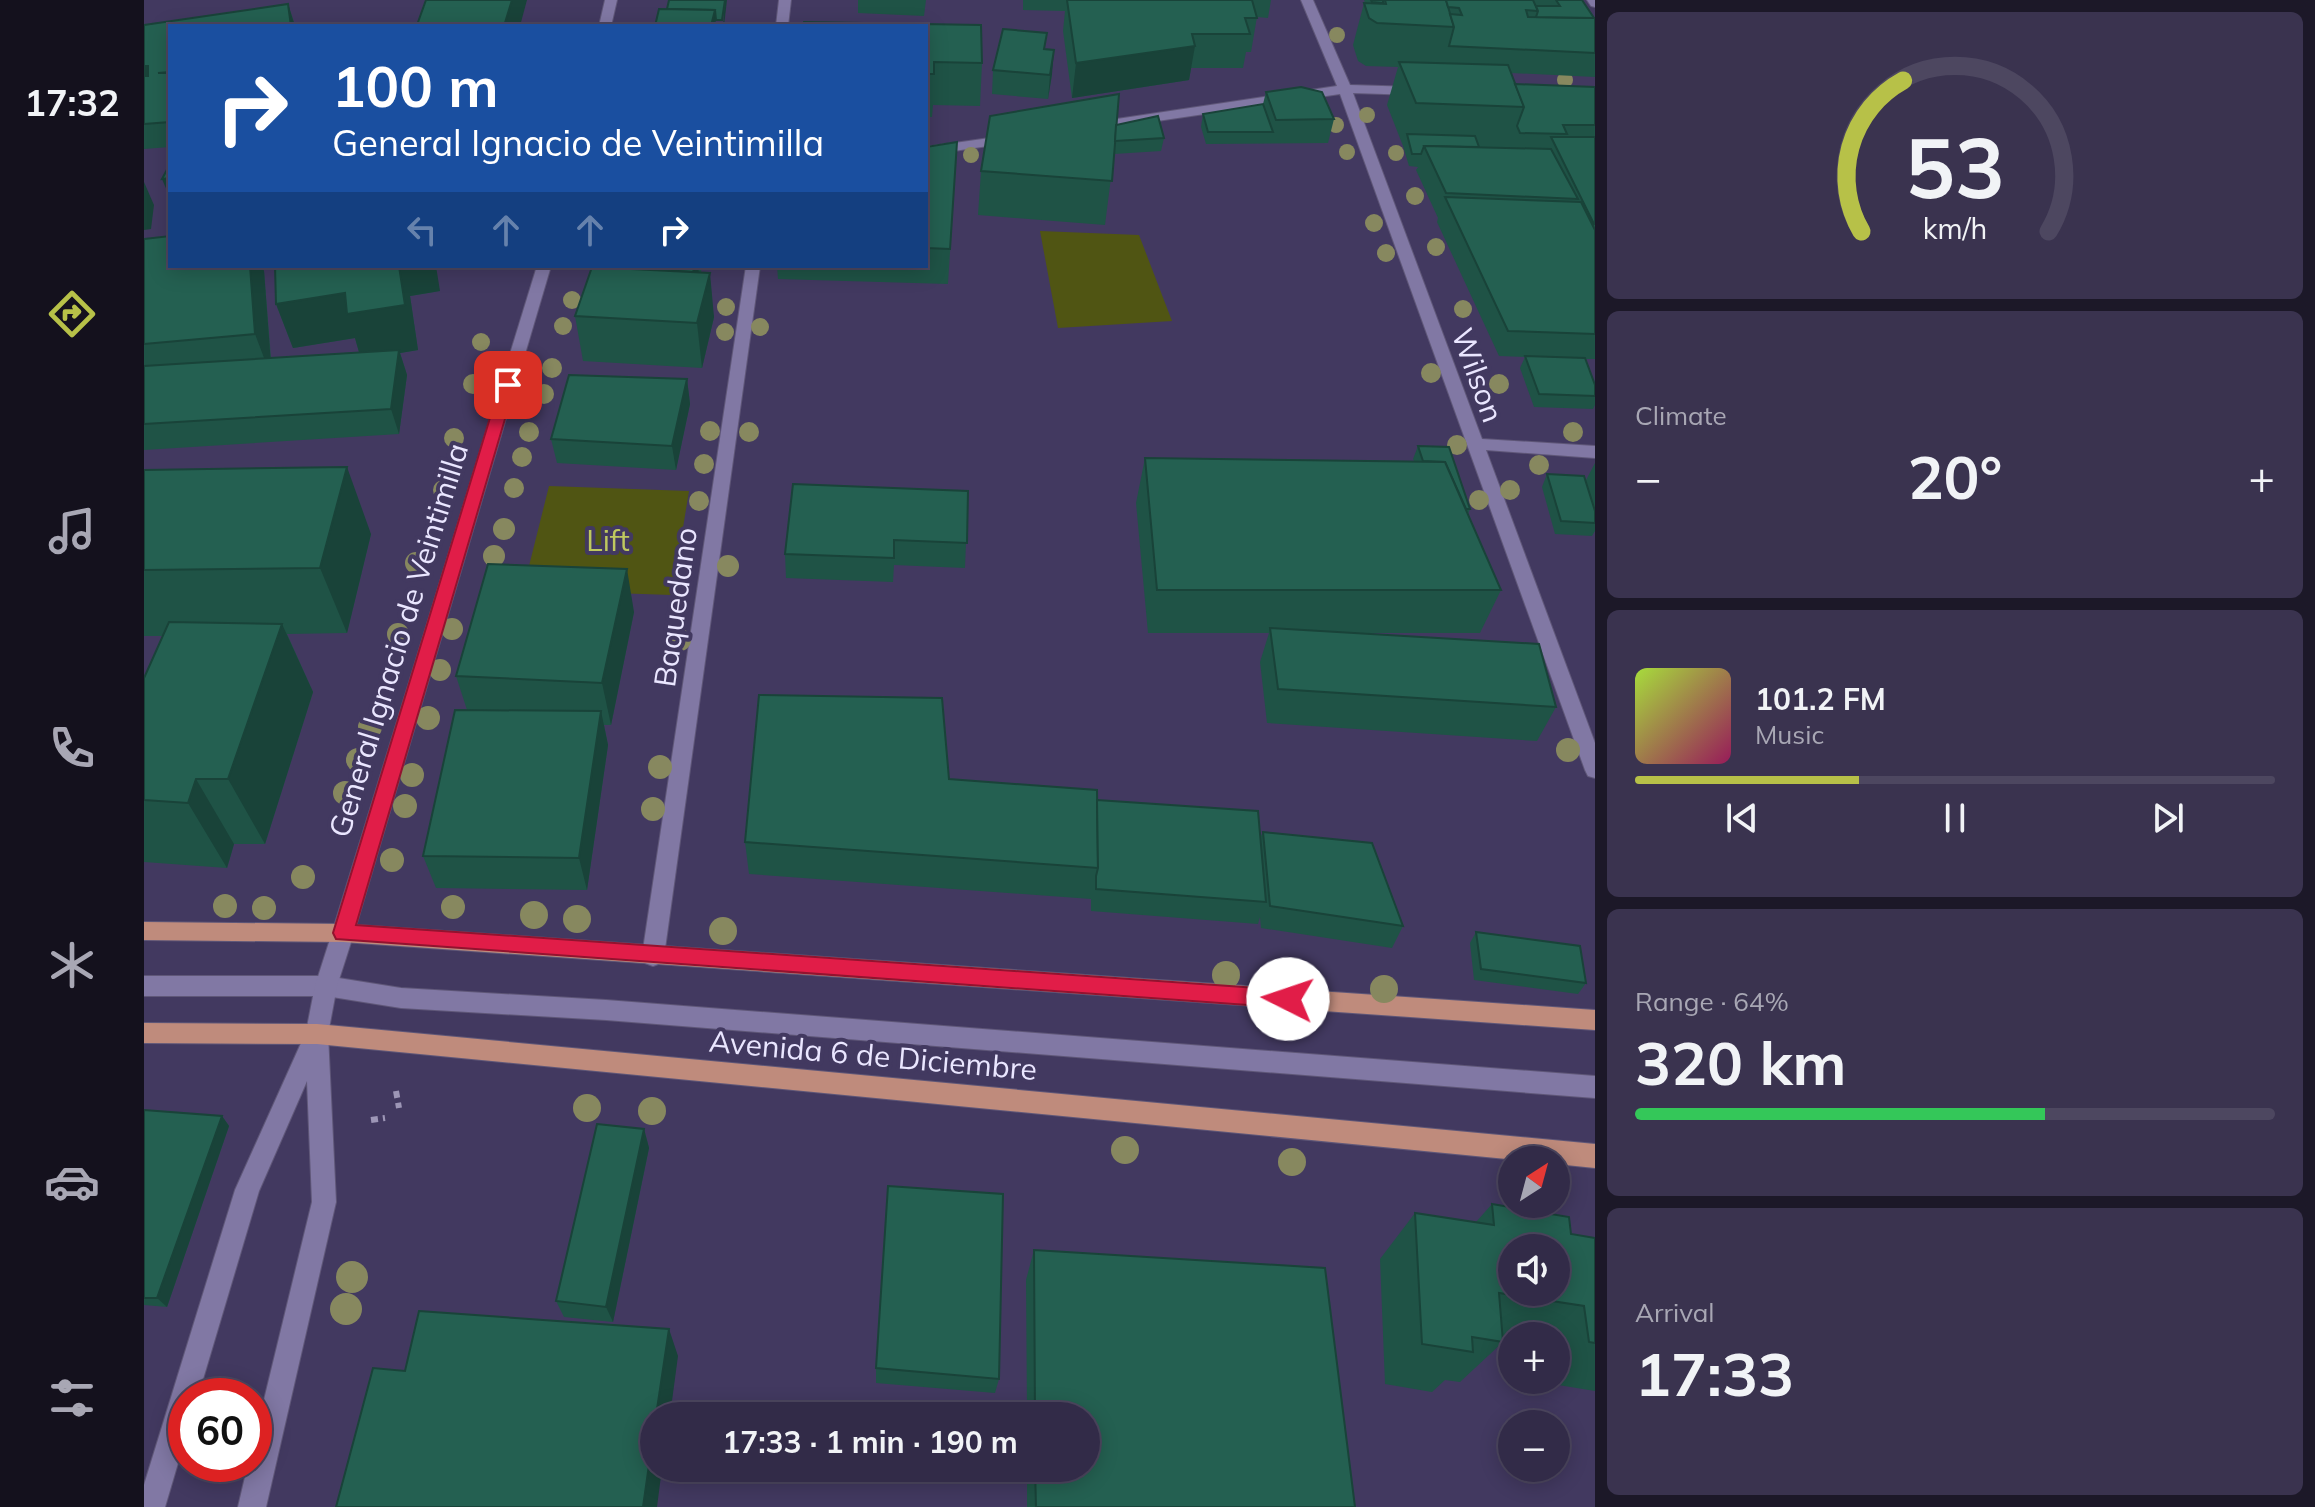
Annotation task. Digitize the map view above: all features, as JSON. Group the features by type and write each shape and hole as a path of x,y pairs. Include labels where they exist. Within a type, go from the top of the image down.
{"main road":[{"path":"144,931 343,933 1595,1020"},
{"name":"Avenida 6 de Diciembre","path":"144,1033 317,1034 1595,1156"}],"street":[{"path":"605,24 611,0"},
{"path":"782,24 785,0"},
{"name":"Wilson","path":"1307,0 1345,89 1595,770"},
{"path":"1079,129 1345,89 1428,91"},
{"path":"928,151 1033,135"},
{"name":"General Ignacio de Veintimilla","path":"252,1507 324,1202 317,1034 326,986 543,268"},
{"name":"Baquedano","path":"653,956 753,268"},
{"path":"1474,444 1595,452"},
{"path":"144,986 326,986 401,998 606,1010 1595,1087"},
{"name":"General Ignacio de Veintimilla","path":"151,1507 247,1190 317,1034"}],"path":[{"path":"396,1091 399,1108"},
{"path":"371,1120 385,1118"}],"green space":[{"path":"1040,231 1139,235 1172,321 1058,328"},
{"name":"Lift","path":"549,486 689,491 672,595 523,590"}],"building":[{"path":"426,0 512,0 505,24 417,24"},
{"path":"669,0 725,0 722,20 716,20 715,10 667,9"},
{"path":"1067,0 1252,0 1257,18 1245,18 1250,34 1192,34 1195,46 1076,63"},
{"path":"1385,0 1446,0 1454,27 1377,23 1369,18 1364,3 1386,4"},
{"path":"1446,0 1533,0 1538,11 1526,10 1528,17 1595,18 1595,53 1449,46 1454,27 1450,14 1462,15 1459,8 1448,7"},
{"path":"1556,0 1582,0 1594,18 1536,17 1536,6 1560,6"},
{"path":"288,4 291,24 168,24 168,72 158,73 168,73 168,122 144,124 144,76 148,76 148,66 144,66 144,25"},
{"path":"659,9 715,10 712,24 655,24"},
{"path":"804,22 922,24 804,24"},
{"path":"928,24 981,25 982,63 934,62 934,74 928,74"},
{"path":"1003,29 1047,33 1044,49 1054,50 1050,75 993,70"},
{"path":"1399,62 1508,65 1524,107 1416,103"},
{"path":"1515,84 1595,87 1595,125 1563,125 1567,134 1520,133 1517,126 1524,107"},
{"path":"1301,87 1322,92 1334,119 1276,120 1266,92"},
{"path":"1119,94 1112,181 981,171 990,116"},
{"path":"1263,104 1273,132 1208,132 1203,114"},
{"path":"1158,116 1164,138 1115,141 1116,125"},
{"path":"1407,134 1475,136 1479,147 1424,146 1421,154 1412,154"},
{"path":"1551,137 1595,137 1595,224 1594,224"},
{"path":"957,142 950,249 928,248 928,147"},
{"path":"1424,146 1551,149 1578,199 1446,193"},
{"path":"1445,197 1581,202 1595,230 1595,334 1508,331"},
{"path":"168,236 168,268 250,268 255,334 144,344 144,239"},
{"path":"275,268 399,268 405,305 347,314 345,293 276,304"},
{"path":"592,268 710,273 697,323 575,316"},
{"path":"630,268 694,268 693,272"},
{"path":"399,350 391,409 144,424 144,366"},
{"path":"1525,356 1585,358 1595,385 1595,396 1539,394"},
{"path":"569,375 687,379 672,446 551,439"},
{"path":"1418,446 1449,447 1470,509 1466,509 1445,462 1423,461"},
{"path":"1145,458 1445,462 1501,590 1157,590"},
{"path":"347,467 320,568 144,570 144,470"},
{"path":"1547,474 1584,476 1595,511 1595,523 1561,521"},
{"path":"793,484 968,491 967,543 894,540 894,558 785,554"},
{"path":"488,564 627,569 602,683 456,676"},
{"path":"169,622 282,624 228,779 196,779 188,803 144,800 144,678"},
{"path":"1270,628 1539,644 1556,707 1278,689"},
{"path":"759,695 942,698 949,779 1097,790 1098,868 745,842"},
{"path":"455,710 601,711 579,858 423,856"},
{"path":"1097,800 1258,811 1266,902 1096,889"},
{"path":"1263,832 1372,843 1403,926 1270,906"},
{"path":"1476,932 1580,946 1586,983 1481,969"},
{"path":"144,1110 222,1116 157,1298 144,1298"},
{"path":"597,1124 644,1129 606,1307 556,1301"},
{"path":"888,1186 1003,1194 999,1379 876,1368"},
{"path":"1492,1204 1498,1205 1498,1218 1569,1218 1571,1234 1595,1238 1595,1343 1589,1342 1584,1306 1570,1304 1570,1234 1498,1234 1498,1306 1501,1322 1498,1322 1498,1341 1472,1337 1473,1352 1422,1344 1415,1213 1494,1225"},
{"path":"1034,1250 1325,1268 1355,1507 1036,1507 1035,1482 1100,1482 1100,1402 1035,1402"},
{"path":"419,1311 669,1329 658,1402 640,1402 640,1482 647,1482 643,1507 336,1507 373,1368 405,1371"}],"route":[{"path":"508,385 343,933 1288,999"}]}
